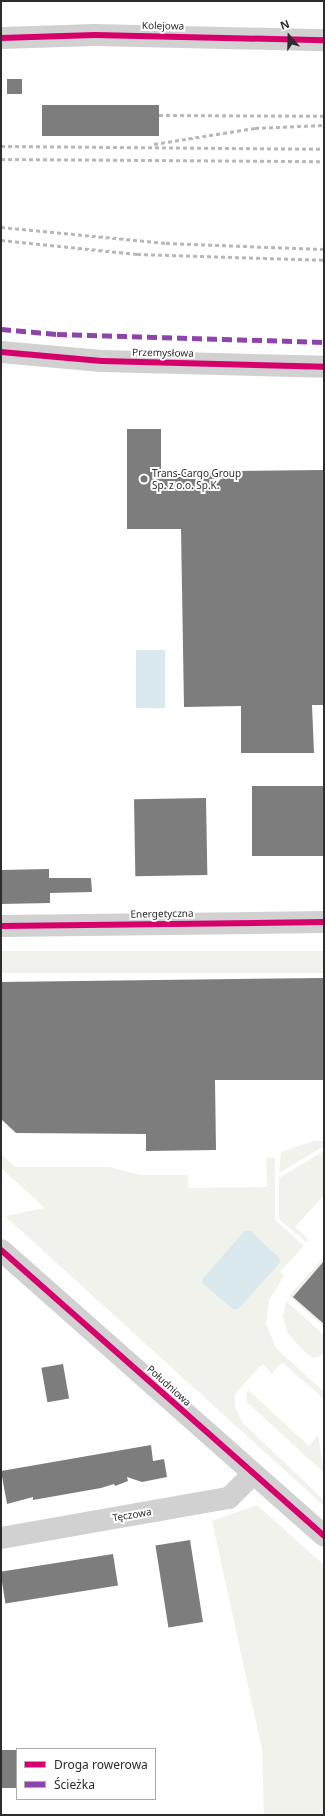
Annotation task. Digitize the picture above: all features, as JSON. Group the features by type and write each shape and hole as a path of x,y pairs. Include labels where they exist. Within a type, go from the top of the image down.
{"street":[{"name":"Kolejowa","path":"1,38 95,36 324,40"},
{"name":"Przemysłowa","path":"1,352 102,361 324,367"},
{"name":"Energetyczna","path":"1,926 324,922"},
{"name":"Południowa","path":"1,1250 324,1536"},
{"name":"Tęczowa","path":"1,1538 229,1498 253,1474"}],"shaded area":[{"path":"136,650 165,650 165,708 136,708"},
{"path":"1,951 324,951 324,973 1,973"},
{"path":"314,1141 324,1141 324,1146 279,1173 281,1152"},
{"path":"324,1151 324,1195 295,1227 308,1239 306,1242 279,1219 279,1178"},
{"path":"1,1154 15,1167 110,1167 140,1175 188,1175 188,1188 267,1187 266,1158 275,1158 275,1220 304,1246 280,1272 284,1276 269,1300 266,1324 276,1348 324,1392 324,1399 282,1362 272,1374 264,1365 260,1366 235,1394 235,1407 243,1423 324,1500 324,1506 5,1216 45,1208 1,1168"},
{"path":"245,1231 251,1231 279,1258 280,1263 238,1309 233,1309 202,1283 203,1278"},
{"path":"324,1257 324,1261 293,1297 324,1324 324,1327 289,1296"},
{"path":"286,1301 324,1335 324,1352 320,1356 314,1358 308,1355 287,1333 283,1316"},
{"path":"248,1390 309,1446 318,1435 324,1473 247,1402 246,1395"},
{"path":"257,1505 324,1565 324,1815 264,1815 262,1749 212,1521"}],"building":[{"path":"7,79 22,79 22,94 7,94"},
{"path":"42,105 159,105 159,136 42,136"},
{"path":"127,429 161,429 161,472 324,470 324,705 312,705 314,753 241,753 241,706 184,707 181,529 127,529"},
{"path":"252,786 324,786 324,856 252,856"},
{"path":"206,798 207,875 135,876 134,799"},
{"path":"49,869 49,878 91,878 92,892 50,893 50,903 1,904 1,870"},
{"path":"324,978 324,1080 215,1080 216,1150 146,1151 146,1134 16,1133 1,1119 1,982"},
{"path":"324,1261 324,1324 293,1297"},
{"path":"63,1364 69,1398 47,1402 41,1368"},
{"path":"151,1445 153,1461 164,1459 167,1477 142,1482 127,1477 128,1481 115,1486 114,1484 101,1488 33,1500 33,1497 7,1504 1,1471"},
{"path":"190,1540 203,1622 168,1627 155,1545"},
{"path":"113,1554 118,1586 5,1603 1,1572"},
{"path":"1,1750 16,1750 16,1788 1,1788"}],"railway":[{"path":"159,115 324,116"},
{"path":"154,144 255,128 324,125"},
{"path":"1,146 324,149"},
{"path":"1,159 324,161"},
{"path":"1,227 166,243 324,249"},
{"path":"1,240 137,254 324,260"}],"marked path":[{"path":"1,329 57,334 324,342"}],"cycle path":[{"path":"1,38 95,35 324,40"},
{"path":"1,352 102,361 324,367"},
{"path":"1,926 324,922"},
{"path":"1,1250 324,1536"}],"place":[{"name":"Trans-Cargo Group Sp. z o.o. Sp.K.","path":"144,479"}]}
